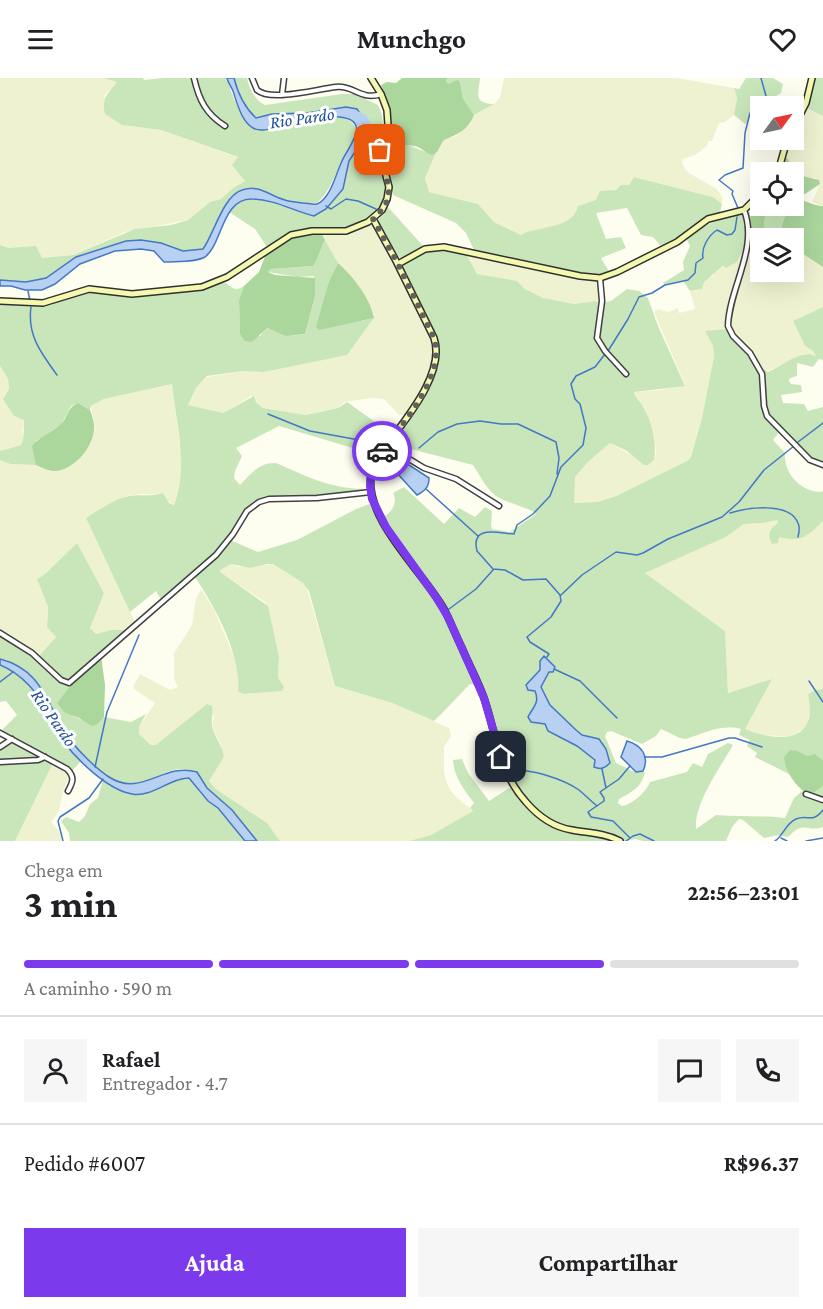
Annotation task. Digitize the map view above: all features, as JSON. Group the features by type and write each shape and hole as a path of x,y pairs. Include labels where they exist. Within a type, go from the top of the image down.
{"main road":[{"path":"0,301 43,303 89,289 132,294 202,287 227,277 294,234 312,231 346,231 373,219 382,210 389,190 381,157 381,146 388,120 387,110 371,78"},
{"path":"804,107 812,78"},
{"path":"398,264 425,249 444,248 580,276 600,278 617,273 677,242 708,219 744,210 750,204"},
{"path":"373,219 434,338 436,349 426,389 381,452 372,469 372,499 386,527 448,617 484,698 505,771 511,783 535,812 556,826 607,835 620,841"}],"street":[{"path":"194,78 204,107 212,117 225,126"},
{"path":"252,78 259,93 266,95 338,87 347,88 368,97 381,94"},
{"path":"282,95 284,78"},
{"path":"744,210 748,224 746,246 729,319 729,328 733,336 750,353 762,374 767,416 810,460 823,465"},
{"path":"600,278 602,301 597,336 607,353 626,374"},
{"path":"386,445 424,468 456,479 499,507"},
{"path":"0,633 32,653 61,680 69,683 216,555 233,534 245,513 254,504 269,499 317,498 371,492"},
{"path":"0,733 65,767 73,781 68,791"},
{"path":"0,747 12,739"},
{"path":"0,762 38,760 45,756"},
{"path":"806,794 823,800"}],"green space":[{"path":"0,78 103,78 117,82 104,96 122,125 161,130 239,158 245,181 221,199 210,202 188,220 125,232 73,255 42,258 18,248 0,245"},
{"path":"103,78 143,78 144,80 227,78 241,114 253,126 265,130 315,118 342,118 352,122 356,130 356,138 329,188 317,203 297,203 254,188 242,189 227,207 203,249 183,251 174,247 126,241 77,257 46,278 26,282 0,280 0,245 9,248 36,246 42,258 73,255 135,229 171,225 188,220 210,202 221,199 245,181 232,165 238,157 161,130 122,125 105,114 105,100 117,82"},
{"path":"234,78 247,78 253,94 265,105 355,94 378,105 382,116 382,126 380,136 374,146 387,184 384,201 373,217 341,230 312,228 297,230 267,247 255,229 229,212 243,201 255,199 317,215 343,189 349,161 359,146 365,124 358,110 335,108 307,113 272,114 256,118 242,100"},
{"path":"402,78 447,78 446,82 449,84 457,80 460,82 463,99 474,115 466,128 444,140 434,154 429,154 414,146 383,146 391,125 381,85 387,82 396,83"},
{"path":"447,78 480,78 478,96 482,102 494,104 474,115 463,100 460,82 449,84 446,82"},
{"path":"504,78 677,78 734,88 737,98 734,115 725,122 719,123 712,141 708,141 707,146 695,155 683,159 682,163 687,172 717,189 722,197 722,204 713,197 635,177 629,185 624,185 593,202 578,206 578,210 570,221 521,235 494,222 478,204 429,192 425,178 441,143 445,139 456,136 470,124 474,115 494,104 500,97"},
{"path":"746,78 773,78 783,84 781,93 776,96 750,96 750,115 745,124 734,115 737,98 734,88 739,89"},
{"path":"816,78 823,78 823,116 807,108"},
{"path":"807,108 823,116 823,206 812,202 820,184 816,178 804,178 804,162 788,162 784,158 787,150 804,150 804,113"},
{"path":"407,145 429,153 436,153 425,178 429,192 478,204 494,222 521,235 562,223 575,214 578,206 596,200 600,191 616,190 621,185 629,185 634,177 713,197 722,204 718,215 668,246 660,245 653,237 641,235 627,208 596,213 606,239 621,237 626,248 601,258 611,275 590,276 474,250 466,233 456,223 393,195 383,160 383,146"},
{"path":"804,176 819,180 820,184 805,194"},
{"path":"804,201 823,206 823,267 804,255 804,228 781,228 785,216 804,216"},
{"path":"388,207 424,247 404,258 399,257 381,229 378,219"},
{"path":"750,212 748,246 743,250 737,262 726,268 723,266 720,268 704,282 702,289 690,291 683,281 665,285 663,283 684,270 683,262 690,246 687,240 716,221"},
{"path":"750,216 766,216 764,228 750,228 749,232"},
{"path":"766,216 785,216 781,228 764,228"},
{"path":"369,224 376,228 436,349 427,386 407,415 399,415 384,399 372,398 344,402 338,408 306,415 263,408 251,396 223,413 188,405 196,388 207,377 242,371 264,372 347,354 373,320 374,315 369,303 345,269 338,263 321,233 341,235"},
{"path":"750,232 750,282 804,282 804,255 823,267 823,307 793,321 805,346 816,356 803,354 766,372 748,348 706,331 713,346 714,356 702,418 691,457 616,496 598,502 573,503 575,477 610,443 635,457 654,460 656,452 654,435 645,409 634,392 685,385 654,312 658,309 668,312 678,308 679,313 695,309 690,291 700,290 704,282 713,276 715,270 737,262"},
{"path":"321,233 325,240 313,266 271,269 268,272 275,275 315,278 315,296 305,334 286,336 267,328 252,342 245,341 240,334 239,300 244,286 259,272 266,254 294,236"},
{"path":"325,240 338,263 329,281 324,300 361,321 374,318 347,355 264,372 242,371 207,376 196,388 188,405 223,413 254,396 256,402 263,408 306,415 338,408 347,402 378,424 388,436 376,455 279,426 236,448 242,456 234,478 240,485 260,467 276,463 331,484 368,490 355,494 289,496 259,501 246,511 230,540 258,552 297,540 356,509 375,502 382,517 391,510 394,504 393,493 404,487 444,524 459,508 475,517 485,507 492,511 492,529 510,532 536,514 492,493 473,465 391,444 427,386 436,350 432,337 419,315 400,263 409,261 422,253 439,250 466,254 477,274 517,281 525,289 543,298 574,304 595,301 601,303 611,301 627,289 639,291 648,298 685,386 634,392 649,420 655,447 654,460 644,465 627,451 610,443 575,477 574,503 598,502 616,496 691,457 702,418 714,356 713,346 705,331 729,329 768,372 798,356 810,354 816,356 805,346 793,321 823,307 823,360 819,359 813,367 797,363 797,376 790,378 789,381 791,384 801,385 802,392 781,395 783,403 804,404 808,411 823,407 823,467 815,464 798,445 780,431 773,440 785,453 787,468 795,480 807,489 823,491 823,521 804,537 787,539 779,537 778,543 772,544 770,532 778,523 777,520 744,524 726,537 645,573 725,631 728,693 772,679 745,729 779,737 796,734 809,720 808,694 823,689 823,760 817,755 808,756 798,751 790,751 784,757 791,775 755,757 757,753 747,746 750,740 739,735 741,729 734,728 713,730 686,739 661,729 656,736 642,744 611,731 605,736 616,763 635,772 645,772 639,785 619,799 618,803 622,806 639,797 650,782 687,772 693,763 702,767 708,754 728,743 733,745 703,797 696,819 696,829 716,815 785,818 794,798 802,791 811,795 823,786 823,827 798,829 788,837 779,835 764,838 739,819 732,827 726,841 643,841 635,839 627,841 409,841 431,835 473,811 470,808 474,803 457,778 453,760 462,759 468,773 489,801 514,785 477,685 470,684 434,721 392,703 335,686 309,591 303,583 273,564 250,568 231,564 219,571 268,606 279,657 278,678 284,687 282,691 244,694 238,692 236,663 231,648 211,603 195,577 164,605 156,591 130,612 86,518 112,502 129,496 163,493 169,503 174,505 181,475 181,460 172,384 104,399 91,406 90,410 78,403 71,406 61,425 36,441 36,465 10,464 0,460 0,451 21,445 24,420 14,416 3,399 9,389 8,379 0,366 0,303 43,307 68,296 94,290 132,296 188,291 224,282 235,289 244,286 239,300 240,334 260,336 266,328 289,335 305,334 315,296 314,276 297,277 268,272 271,269 313,266"},
{"path":"466,254 588,280 598,279 601,303 595,301 561,303 543,298 521,285 504,279 479,275 475,272"},
{"path":"338,263 360,288 369,303 374,318 319,330 316,327 329,281"},
{"path":"0,366 8,379 9,389 4,398 14,416 24,419 22,430 24,439 21,445 0,451"},
{"path":"172,384 182,462 179,489 174,505 158,495 126,496 86,518 136,624 129,630 111,630 96,634 92,631 90,626 104,593 77,543 37,579 48,607 47,623 56,637 39,656 0,634 0,460 10,464 36,465 51,471 95,429 91,406 104,399"},
{"path":"78,403 90,410 94,422 93,436 86,451 75,463 61,470 47,470 36,465 32,446 60,425 71,407"},
{"path":"777,519 778,523 774,526 778,537 806,536 823,521 823,689 808,694 810,712 807,724 791,736 761,735 745,729 756,684 728,693 725,631 644,573 726,537 744,524"},
{"path":"77,543 104,593 90,628 96,634 111,630 129,630 76,680 57,703 76,717 98,724 104,717 131,722 146,714 139,727 139,734 151,745 156,745 207,704 212,706 212,727 224,757 209,781 216,789 267,823 280,841 257,841 231,809 209,790 195,772 182,769 133,784 121,783 109,777 71,741 34,680 14,664 0,659 0,634 39,656 56,637 47,627 48,607 37,579"},
{"path":"231,564 239,567 273,564 306,585 335,686 392,703 449,728 451,736 444,747 444,773 454,795 473,811 431,835 409,841 280,841 267,823 216,789 209,781 224,757 221,744 212,727 214,716 207,704 158,745 151,745 139,734 139,727 155,703 134,689 134,685 140,674 170,690 178,687 174,679 174,653 192,625 196,599 201,589 214,610 237,663 240,678 238,692 244,694 282,691 278,678 279,657 266,603 219,571"},
{"path":"101,656 105,685 104,717 98,724 92,726 64,712 57,703"},
{"path":"0,665 24,678 63,741 82,760 71,772 54,761 15,841 0,841 0,748 10,744 12,740 0,732 17,715 6,701 0,702"},
{"path":"790,750 808,756 815,754 823,760 823,786 811,795 797,785 786,768 784,757"},
{"path":"54,761 71,772 64,788 59,811 51,822 59,831 62,841 15,841"},
{"path":"180,778 192,780 202,795 218,808 245,841 70,841 69,833 61,821 66,817 79,822 85,816 90,804 98,798 103,779 129,794"}],"water":[{"path":"227,78 234,78 242,100 256,118 272,114 307,113 346,107 357,109 365,128 359,146 349,161 343,189 326,209 314,216 268,201 252,199 242,201 228,214 211,251 201,259 164,262 154,251 141,249 115,251 80,264 55,284 42,290 0,286 0,280 26,282 46,278 76,257 126,241 141,240 161,243 183,251 203,249 224,207 235,194 242,190 259,189 294,202 317,204 322,201 356,135 355,123 339,117 325,117 257,130 243,118"},
{"path":"403,461 429,478 426,488 417,495 395,471"},
{"path":"544,656 555,667 553,672 549,672 541,687 550,705 582,735 599,739 606,749 610,763 605,767 594,767 595,760 577,746 548,731 545,724 531,722 528,717 537,699 535,691 528,690 526,685 540,670 540,661"},
{"path":"0,659 24,670 33,678 68,737 103,773 121,782 132,784 174,772 185,770 197,772 207,788 232,810 257,841 245,841 189,778 139,794 123,791 103,780 69,749 38,695 25,681 0,665"},
{"path":"627,741 636,745 643,752 645,766 643,771 636,772 621,757"}],"waterway":[{"path":"761,78 766,96"},
{"path":"738,208 732,194 733,191 719,180 743,168 745,133 750,113"},
{"name":"Rio Pardo","path":"355,114 364,118 367,124 358,135"},
{"path":"326,206 331,209 346,199 358,201 376,209"},
{"path":"608,351 639,297 652,293 665,285 688,280 695,273 696,263 703,258 704,246 708,239 717,230 727,235 732,234 737,217"},
{"path":"28,291 30,301"},
{"path":"31,307 31,326 36,343 57,375"},
{"path":"547,657 549,654 530,642 527,637 551,617 561,601 560,595 546,579 523,580 505,570 493,569 477,551 476,542 482,533 514,534 517,525 533,514 550,496 561,467 583,445 586,428 580,404 575,399 571,384 576,376 595,367 605,354"},
{"path":"268,414 310,431 370,442 379,450"},
{"path":"419,448 438,432 457,424 480,421 518,424 556,442 559,458 557,474"},
{"path":"798,442 823,423"},
{"path":"561,595 582,575 616,552 637,555 668,539 722,517 739,502 764,470 794,446"},
{"path":"385,457 399,467"},
{"path":"426,489 478,536"},
{"path":"730,513 756,508 786,511 798,523 798,537"},
{"path":"449,609 476,589 493,570"},
{"path":"95,767 107,712 139,635"},
{"path":"554,669 580,681 617,718"},
{"path":"0,682 13,672"},
{"path":"809,681 823,702"},
{"path":"645,757 662,757 729,738 762,747"},
{"path":"630,766 619,779 600,792 604,801 588,812 591,817 613,821 630,838"},
{"path":"602,769 606,788"},
{"path":"511,772 535,772 555,778 573,786 597,806"},
{"path":"63,841 58,821 60,817 89,798 103,779"},
{"path":"775,841 793,821 816,817 823,810"},
{"path":"626,841 640,834 654,841"},
{"path":"781,838 787,841"},
{"path":"806,841 823,838"}],"way so far":[{"path":"380,150 389,190 382,210 373,219 399,265 434,338 436,349 426,389 382,451"}],"route":[{"path":"382,451 372,469 370,486 372,499 386,527 448,617 484,698 501,757"}]}
